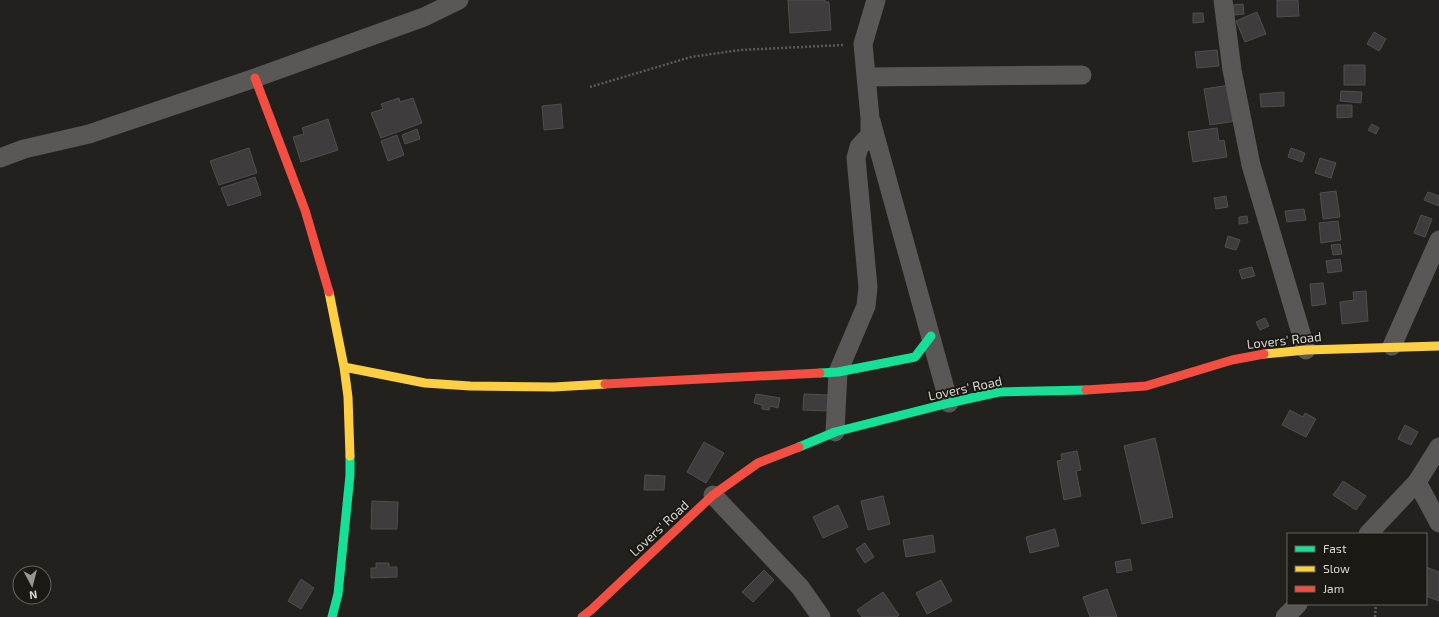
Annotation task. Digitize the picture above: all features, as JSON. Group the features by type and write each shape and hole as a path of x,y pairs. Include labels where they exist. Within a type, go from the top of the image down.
{"street":[{"path":"0,158 24,149 89,134 256,78 424,17 459,0"},
{"path":"835,432 838,372 866,306 868,287 856,158 859,147 869,136 871,126 863,44 876,0"},
{"path":"1223,0 1232,70 1251,165 1306,350"},
{"path":"866,77 1082,75"},
{"path":"256,78 305,210 331,300 344,367 348,397 350,475 338,594 332,617"},
{"path":"870,118 949,403"},
{"path":"1392,346 1439,240"},
{"path":"344,367 425,383 470,386 554,387 838,372 915,357 931,336"},
{"name":"Lovers' Road","path":"582,617 713,495 758,463 835,432 999,392 1101,390 1146,386 1232,360 1269,353 1392,346 1439,346"},
{"path":"1369,533 1417,482 1439,447"},
{"path":"1417,482 1439,524"},
{"path":"713,495 800,587 821,617"},
{"path":"1285,617 1297,605"}],"path":[{"path":"590,87 698,56 740,50 863,44"},
{"path":"1375,617 1376,605"}],"building":[{"path":"788,0 825,0 825,2 829,2 831,30 790,33"},
{"path":"1277,0 1298,0 1299,16 1277,17"},
{"path":"1243,4 1244,14 1234,15 1233,5"},
{"path":"1257,12 1266,34 1245,42 1236,21"},
{"path":"1193,13 1203,13 1204,22 1193,23"},
{"path":"1374,32 1386,39 1379,51 1367,44"},
{"path":"1217,50 1219,66 1197,68 1195,52"},
{"path":"1344,65 1365,65 1365,85 1344,85"},
{"path":"1230,85 1236,121 1210,125 1204,89"},
{"path":"1341,91 1362,92 1361,103 1340,101"},
{"path":"1284,92 1284,106 1261,107 1260,94"},
{"path":"399,98 400,102 413,98 422,123 381,138 371,113 383,109 381,104"},
{"path":"561,104 563,128 544,130 542,106"},
{"path":"1337,105 1352,105 1352,117 1337,118"},
{"path":"328,119 338,150 301,162 293,137 304,134 302,128"},
{"path":"1372,124 1379,128 1376,134 1368,130"},
{"path":"1217,128 1219,141 1224,140 1227,157 1193,162 1188,132"},
{"path":"417,129 420,139 405,144 402,135"},
{"path":"397,135 404,155 388,161 381,141"},
{"path":"249,148 257,173 219,185 210,161"},
{"path":"1291,148 1305,153 1302,162 1288,157"},
{"path":"1320,158 1336,163 1331,178 1315,173"},
{"path":"255,177 261,195 228,206 221,188"},
{"path":"1336,191 1340,217 1323,219 1320,193"},
{"path":"1428,192 1439,196 1439,206 1424,200"},
{"path":"1226,196 1228,207 1216,209 1214,198"},
{"path":"1304,209 1306,220 1287,222 1285,211"},
{"path":"1421,215 1432,219 1425,237 1414,233"},
{"path":"1247,216 1248,223 1239,224 1239,217"},
{"path":"1338,221 1341,240 1321,243 1319,223"},
{"path":"1228,236 1240,240 1236,250 1225,247"},
{"path":"1340,244 1342,254 1333,255 1331,245"},
{"path":"1340,259 1342,271 1328,273 1326,261"},
{"path":"1252,267 1255,276 1242,279 1239,270"},
{"path":"1323,283 1326,304 1312,306 1310,284"},
{"path":"1366,291 1368,321 1342,324 1340,302 1354,300 1353,292"},
{"path":"1265,318 1269,326 1260,330 1256,322"},
{"path":"756,394 780,398 778,408 770,406 769,410 762,409 762,405 754,403"},
{"path":"804,394 830,395 829,411 803,410"},
{"path":"1290,410 1303,417 1305,413 1316,419 1306,437 1282,425"},
{"path":"1405,425 1418,432 1411,445 1398,439"},
{"path":"1155,438 1173,517 1142,524 1124,446"},
{"path":"704,442 724,453 706,483 687,472"},
{"path":"1077,451 1081,470 1076,471 1081,496 1064,500 1057,461 1062,460 1061,454"},
{"path":"645,475 665,476 664,490 644,490"},
{"path":"1343,481 1366,496 1356,510 1333,495"},
{"path":"883,496 890,524 868,530 861,501"},
{"path":"372,501 398,502 397,529 371,529"},
{"path":"838,505 848,527 823,538 813,517"},
{"path":"1055,529 1059,546 1030,553 1026,537"},
{"path":"933,535 935,552 906,557 903,540"},
{"path":"865,543 874,557 865,563 856,549"},
{"path":"1130,559 1132,570 1117,573 1115,562"},
{"path":"376,563 389,563 389,567 397,567 397,577 371,578 371,568 376,568"},
{"path":"1427,567 1439,572 1439,601 1427,596"},
{"path":"764,570 774,580 753,602 742,592"},
{"path":"301,579 314,588 301,609 288,601"},
{"path":"941,580 952,601 927,614 916,593"},
{"path":"1107,589 1117,617 1090,617 1083,597"},
{"path":"883,592 899,615 897,617 862,617 857,610"}],"traffic: fast":[{"path":"820,373 838,372 915,357 931,336"},
{"path":"799,447 835,432 999,392 1086,390"},
{"path":"332,617 338,594 350,475 350,456"}],"traffic: slow":[{"path":"329,292 344,367 348,397 350,456"},
{"path":"1264,354 1306,350 1439,346"},
{"path":"344,367 425,383 470,386 554,387 605,384"}],"traffic: jam":[{"path":"255,78 305,210 329,292"},
{"path":"1086,390 1146,386 1232,360 1264,354"},
{"path":"605,384 820,373"},
{"path":"582,617 713,495 758,463 799,447"}]}
